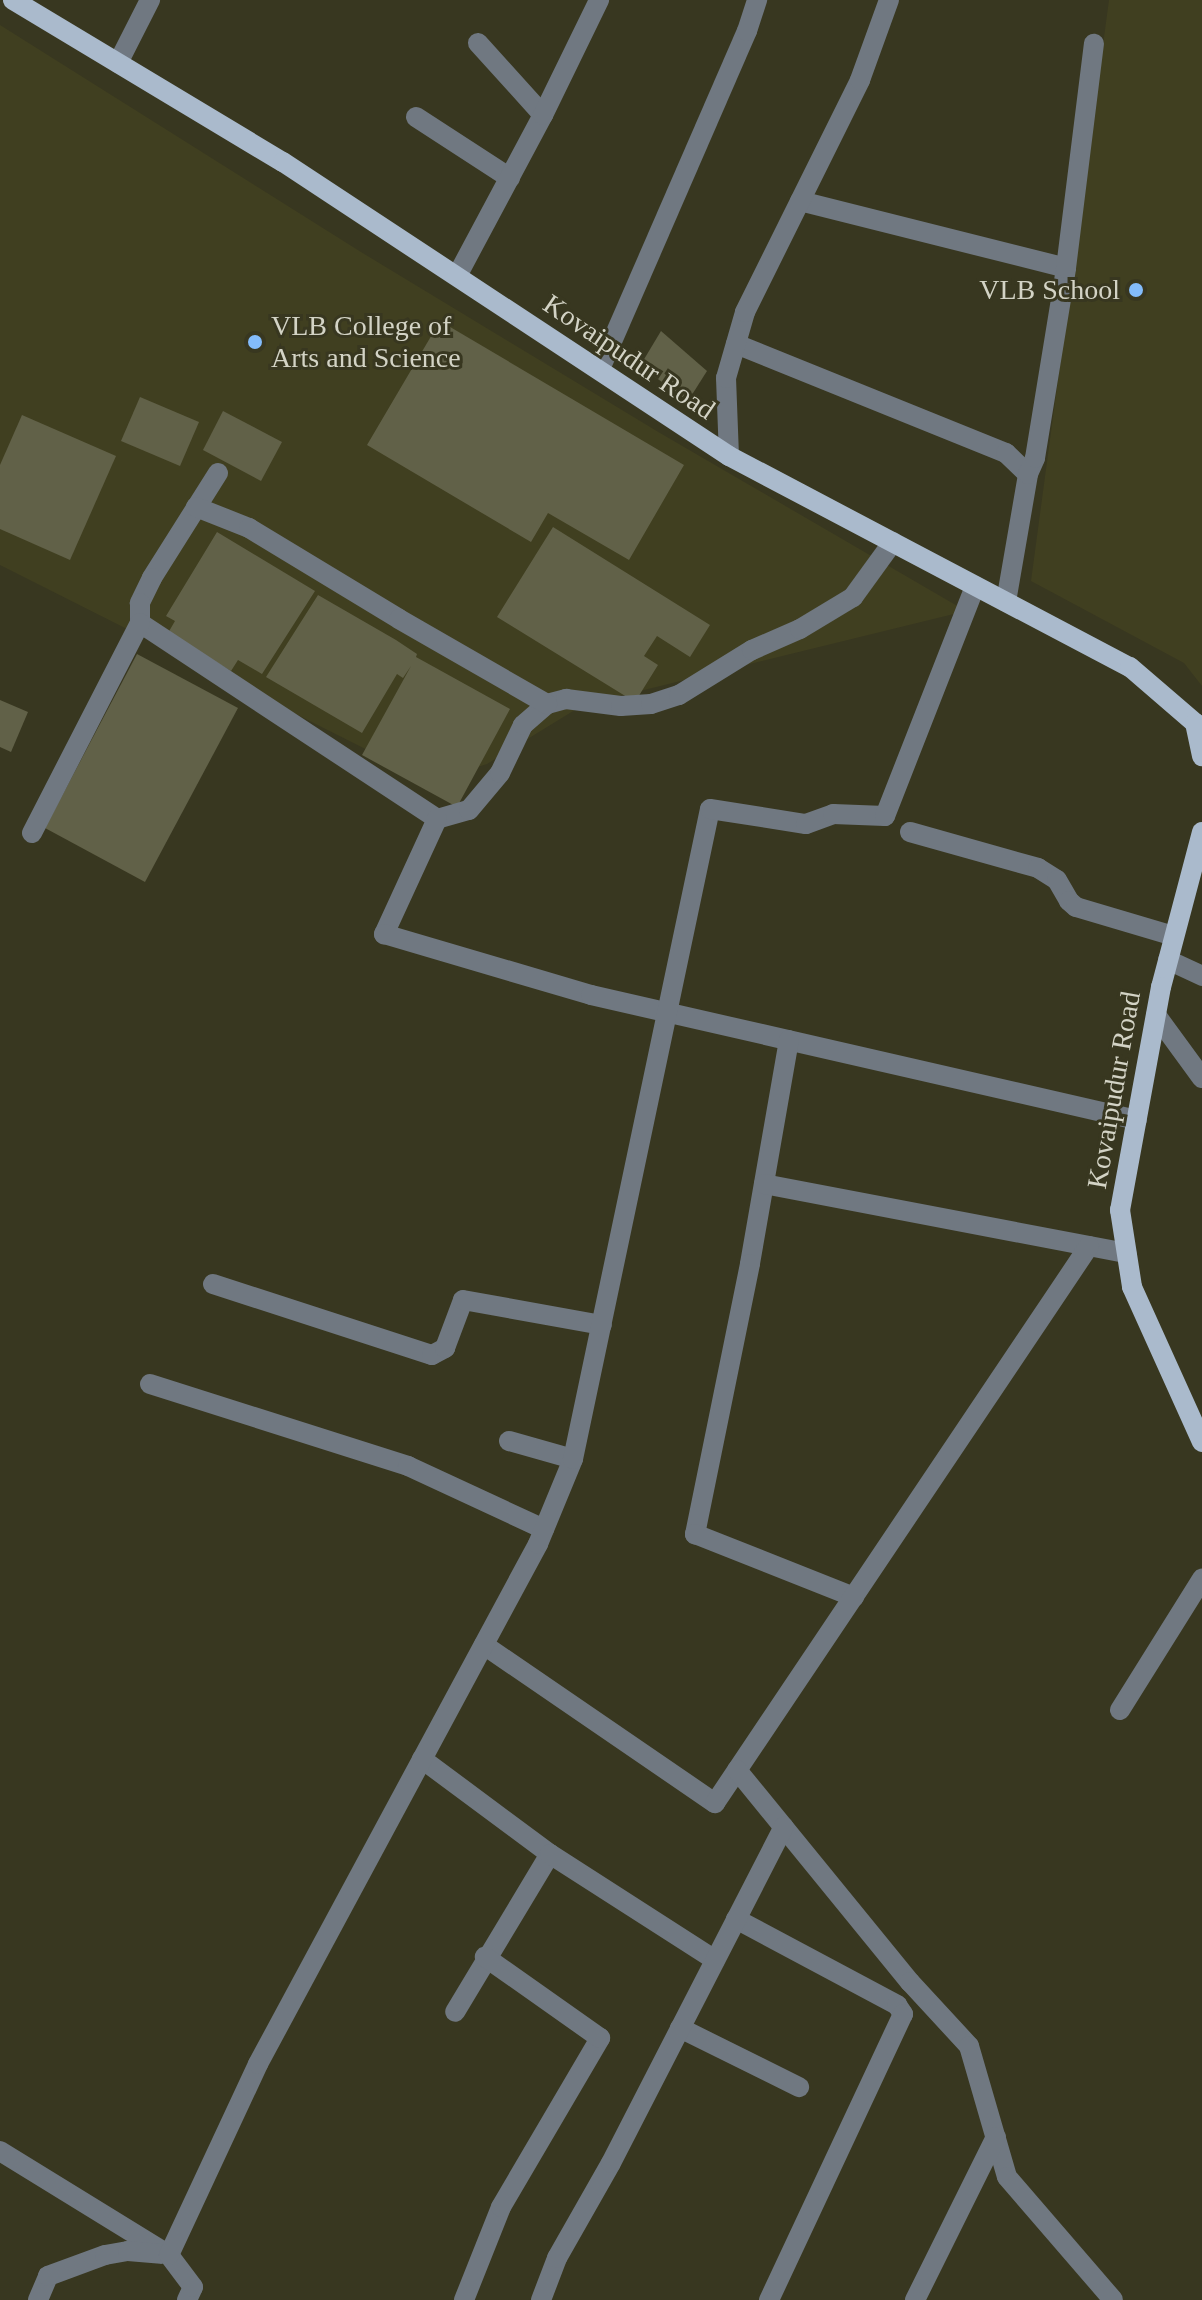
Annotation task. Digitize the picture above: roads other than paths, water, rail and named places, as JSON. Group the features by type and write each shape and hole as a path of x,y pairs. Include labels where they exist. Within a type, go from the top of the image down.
{"main road":[{"name":"Kovaipudur Road","path":"13,0 283,162 600,369 675,424 729,456 1130,667 1195,723 1202,756"},
{"name":"Kovaipudur Road","path":"1202,836 1168,960 1120,1210 1132,1287 1202,1442"}],"street":[{"path":"118,63 150,0"},
{"path":"457,276 543,115 599,0"},
{"path":"600,369 747,31 757,0"},
{"path":"729,456 726,378 745,312 860,80 889,0"},
{"path":"478,43 543,115"},
{"path":"1006,602 1028,474 1035,458 1066,268 1094,44"},
{"path":"416,117 510,178"},
{"path":"800,201 1066,268"},
{"path":"736,344 1006,453 1028,474"},
{"path":"32,833 140,623 140,603 152,578 218,473"},
{"path":"196,507 249,528 547,704"},
{"path":"140,623 437,819 469,810 500,773 523,725 547,704 566,699 636,705 679,695 752,650 800,629 853,597 893,542"},
{"path":"169,2255 258,2064 484,1645 544,1529 573,1459 710,809 806,824 833,814 885,816 975,586"},
{"path":"437,819 384,934 591,995 1137,1120"},
{"path":"910,832 1038,868 1057,880 1076,907 1174,936"},
{"path":"1168,960 1202,976"},
{"path":"1156,1015 1202,1078"},
{"path":"789,1040 695,1534 854,1597"},
{"path":"764,1184 1127,1253"},
{"path":"484,1645 715,1803 1089,1246"},
{"path":"213,1284 432,1355 440,1354 445,1348 463,1300 602,1325"},
{"path":"150,1384 408,1466 544,1529"},
{"path":"509,1441 573,1459"},
{"path":"1120,1710 1202,1579"},
{"path":"422,1759 550,1854 715,1960"},
{"path":"737,1770 910,1982 969,2046 1007,2177 1113,2300"},
{"path":"541,2300 557,2258 611,2163 784,1827"},
{"path":"455,2012 485,1957 550,1854"},
{"path":"736,1919 897,2005 903,2014 769,2300"},
{"path":"464,2300 501,2207 600,2038 485,1957"},
{"path":"680,2028 799,2087"},
{"path":"915,2300 996,2137"},
{"path":"0,2151 169,2255 196,2296"},
{"path":"38,2300 48,2276 105,2255 128,2251 169,2255"}],"place":[{"name":"VLB School","path":"1136,290"},
{"name":"VLB College of Arts and Science","path":"255,342"}]}
